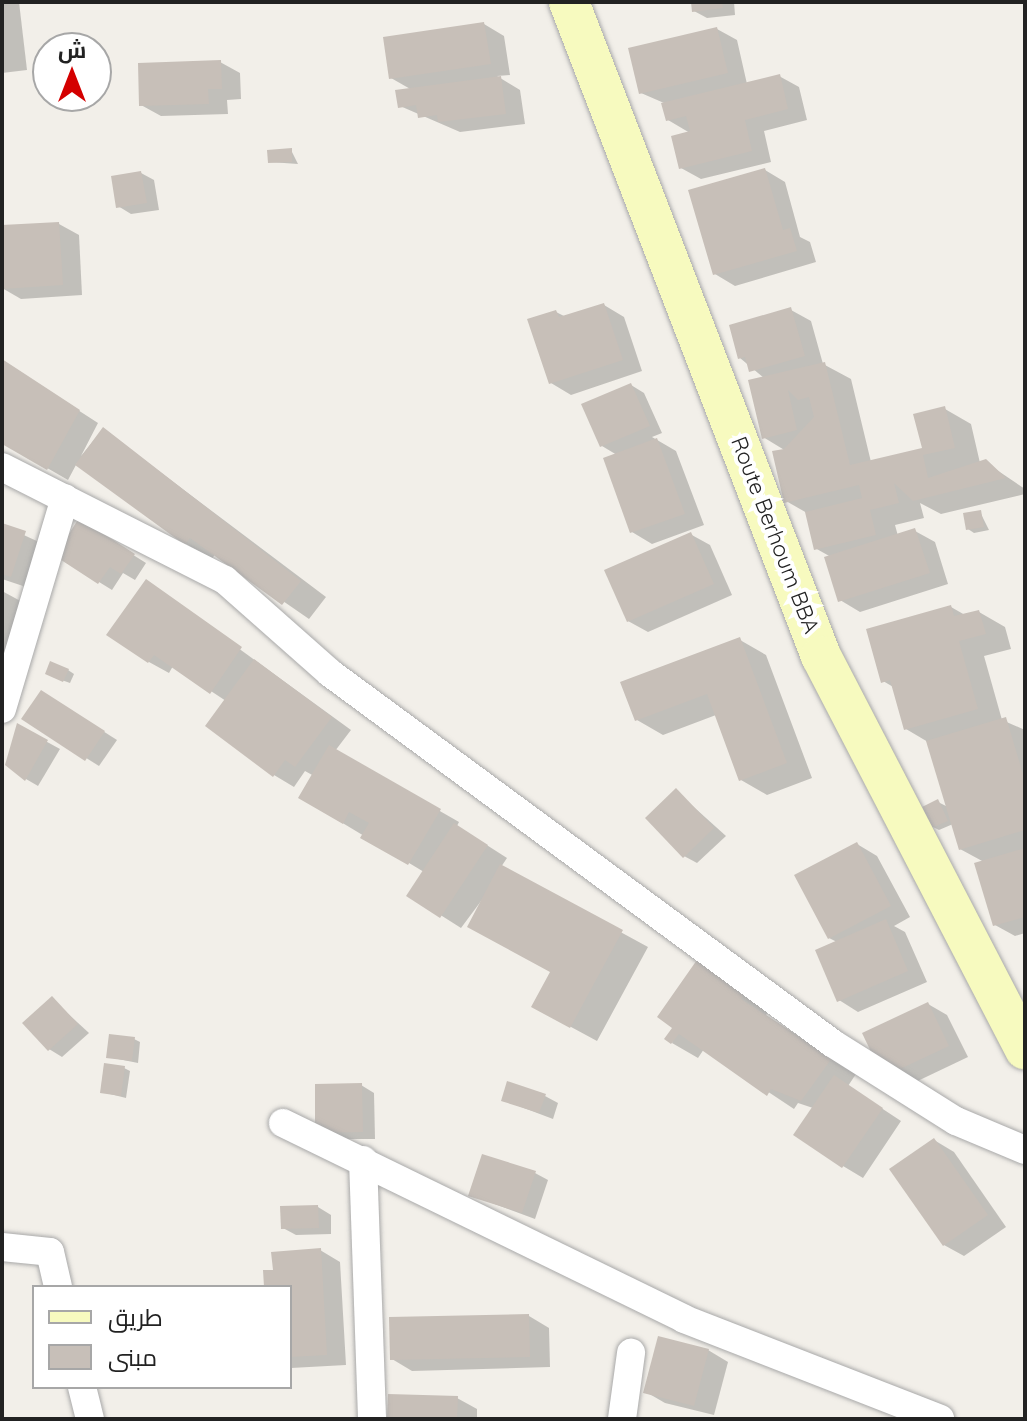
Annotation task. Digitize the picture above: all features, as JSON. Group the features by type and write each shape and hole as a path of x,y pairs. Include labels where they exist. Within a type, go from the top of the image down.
{"main road":[{"name":"Route Berhoum BBA","path":"569,2 821,656 1025,1049"}],"street":[{"path":"2,467 225,580 330,673 832,1043 956,1121 1025,1150"},
{"path":"2,709 65,498"},
{"path":"283,1123 684,1319 940,1419"},
{"path":"363,1160 372,1419"},
{"path":"2,1247 50,1252 58,1285"},
{"path":"622,1419 631,1353"},
{"path":"82,1389 90,1419"}],"building":[{"path":"691,2 722,2 723,8 692,12"},
{"path":"484,22 491,64 389,79 383,37"},
{"path":"717,27 728,73 639,94 628,48"},
{"path":"221,60 222,89 208,89 209,104 139,106 138,63"},
{"path":"780,74 788,109 745,120 752,151 679,169 671,136 690,131 686,116 666,121 661,103"},
{"path":"501,76 506,114 438,122 437,115 418,118 416,105 398,108 395,90"},
{"path":"292,148 292,162 268,163 267,150"},
{"path":"765,168 783,230 790,228 797,251 713,275 688,190"},
{"path":"141,171 147,203 116,208 111,176"},
{"path":"59,222 63,285 2,289 2,225"},
{"path":"604,303 623,360 549,384 527,319 556,310 559,317"},
{"path":"791,307 805,356 749,372 745,357 738,359 729,325"},
{"path":"2,359 80,410 47,470 2,444"},
{"path":"825,362 850,465 922,448 913,414 945,406 955,448 923,455 928,478 986,459 1006,478 913,501 894,483 899,503 870,510 876,535 814,550 805,512 862,498 859,485 784,503 772,451 784,449 814,417 809,397 798,400 788,390 797,430 762,439 748,380"},
{"path":"631,383 650,426 600,447 581,404"},
{"path":"103,427 301,581 282,605 190,538 185,545 75,465"},
{"path":"657,438 685,514 630,533 603,458"},
{"path":"981,510 984,527 966,530 963,513"},
{"path":"79,518 135,554 121,574 110,567 98,584 55,556"},
{"path":"2,523 26,531 11,577 2,574"},
{"path":"915,528 930,573 838,602 824,557"},
{"path":"691,532 714,584 627,622 604,570"},
{"path":"146,579 242,647 210,694 154,655 148,663 106,635"},
{"path":"951,605 954,616 979,610 986,634 959,641 978,709 904,730 890,680 881,683 866,629"},
{"path":"740,637 787,763 739,781 707,694 635,721 620,682"},
{"path":"254,659 332,717 295,767 285,760 273,777 205,726"},
{"path":"50,661 69,669 63,682 45,674"},
{"path":"41,690 105,731 85,761 21,719"},
{"path":"1006,717 1025,781 1025,830 959,850 926,741"},
{"path":"17,723 48,740 25,781 5,765"},
{"path":"329,745 441,809 408,865 360,838 369,823 349,812 343,824 298,798"},
{"path":"676,788 714,828 683,858 645,818"},
{"path":"938,799 948,821 931,828 922,807"},
{"path":"454,823 488,845 440,918 406,896"},
{"path":"857,842 891,906 828,939 794,875"},
{"path":"1025,848 1025,917 993,926 974,863"},
{"path":"500,864 623,930 570,1028 531,1007 550,972 467,927"},
{"path":"886,919 908,971 837,1002 815,950"},
{"path":"699,957 747,991 741,999 832,1058 801,1101 771,1089 767,1096 679,1034 671,1044 664,1039 672,1028 657,1017"},
{"path":"52,996 78,1024 48,1051 22,1023"},
{"path":"928,1002 949,1046 883,1077 862,1033"},
{"path":"109,1034 135,1037 132,1061 106,1058"},
{"path":"104,1063 125,1066 121,1096 100,1093"},
{"path":"834,1075 883,1108 842,1168 793,1135"},
{"path":"507,1081 546,1094 539,1113 501,1101"},
{"path":"362,1083 363,1132 315,1133 315,1084"},
{"path":"934,1138 988,1215 943,1246 889,1169"},
{"path":"482,1154 536,1171 522,1213 468,1196"},
{"path":"318,1205 319,1228 281,1229 280,1206"},
{"path":"321,1248 327,1355 292,1357 292,1285 264,1285 263,1270 273,1270 271,1252"},
{"path":"529,1314 530,1357 390,1360 389,1317"},
{"path":"658,1336 709,1349 694,1406 643,1393"},
{"path":"388,1394 458,1396 457,1419 387,1419"}]}
